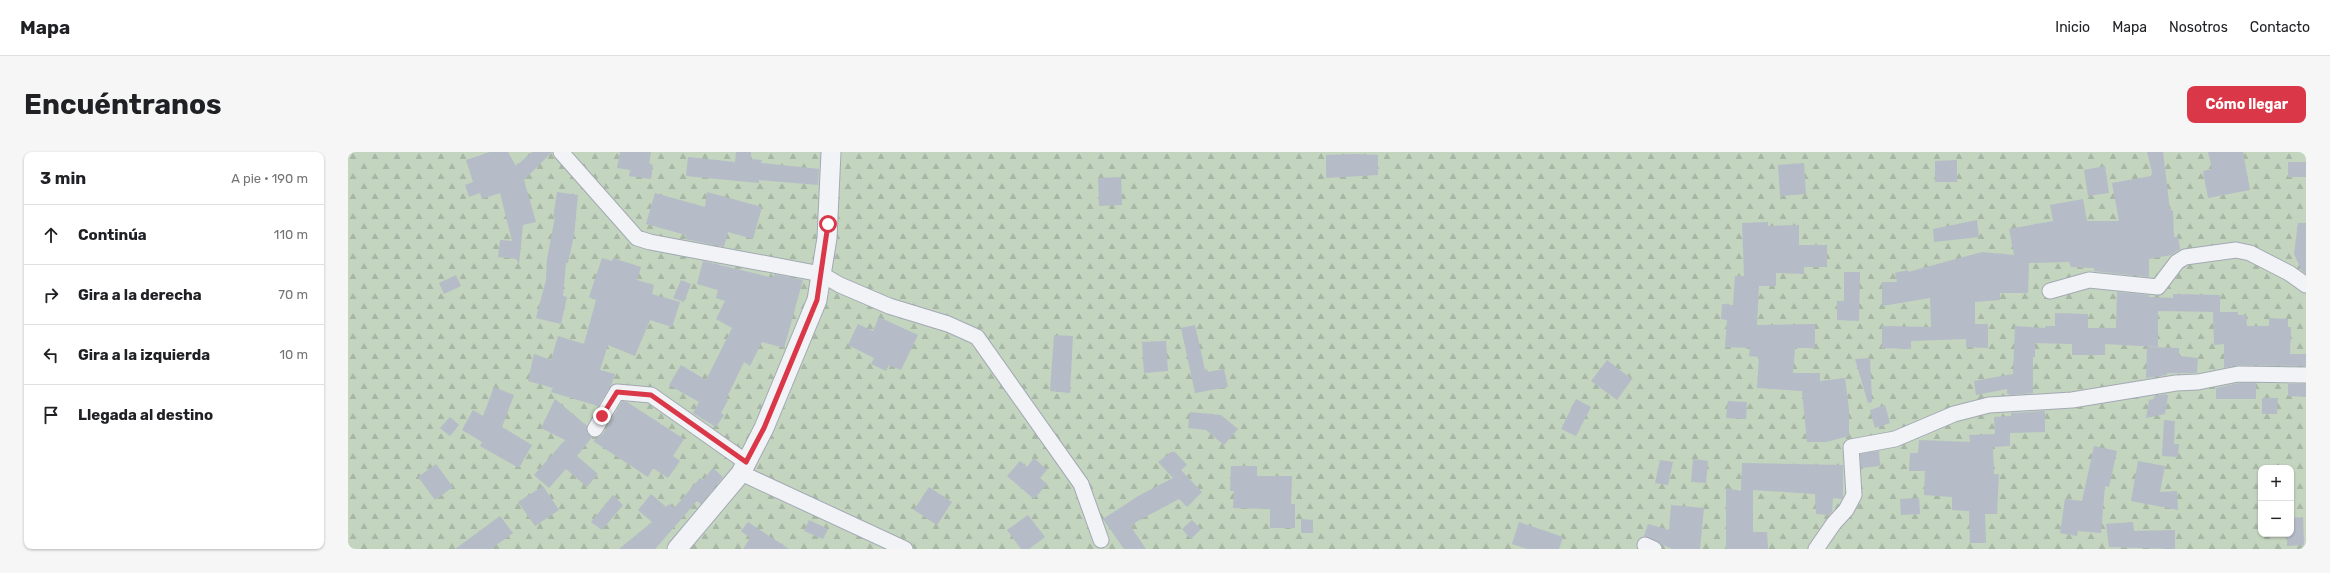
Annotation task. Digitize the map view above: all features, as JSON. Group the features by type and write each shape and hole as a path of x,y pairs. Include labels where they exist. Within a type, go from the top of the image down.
{"street":[{"path":"561,152 638,238 650,242 821,274 840,285 889,306 948,324 977,337 1081,484 1101,540"},
{"path":"677,549 744,468 764,428 817,300 827,238 831,152"},
{"path":"2050,291 2089,280 2158,287 2177,262 2185,257 2236,250 2250,254 2289,273 2306,284"},
{"path":"1816,549 1834,523 1846,510 1854,495 1851,447 1895,439 1954,414 1989,405 2072,400 2176,383 2198,382 2238,374 2306,374"},
{"path":"595,429 617,392 651,395 744,468 905,549"}],"green space":[{"path":"348,152 2306,152 2306,549 348,549"}],"building":[{"path":"490,152 508,152 516,166 532,152 552,152 524,180 536,222 523,225 519,264 516,259 498,257 500,240 512,241 500,193 482,199 480,193 469,197 465,185 473,182 466,160"},
{"path":"620,152 651,152 649,164 653,165 651,179 629,176 630,170 617,168"},
{"path":"736,152 751,152 751,159 762,160 761,163 819,169 818,185 759,180 759,183 686,176 688,157 735,162"},
{"path":"2147,152 2163,152 2170,210 2173,210 2174,237 2178,237 2180,249 2171,255 2149,259 2149,277 2094,271 2094,268 2071,267 2069,262 2029,263 2028,293 2000,293 2000,300 1975,302 1975,324 1988,324 1988,348 1966,347 1966,339 1911,341 1911,349 1882,348 1882,326 1931,327 1930,298 1882,306 1882,282 1897,282 1895,273 1908,270 1908,272 1982,252 2014,255 2009,229 2053,221 2050,205 2083,199 2087,221 2119,221 2112,183 2151,176 2152,172"},
{"path":"2208,152 2243,152 2250,190 2208,198 2203,171 2212,169"},
{"path":"1326,155 1378,155 1378,175 1326,178"},
{"path":"1957,160 1957,182 1935,182 1935,161"},
{"path":"2288,162 2306,162 2306,177 2288,177"},
{"path":"1804,163 1806,194 1780,196 1778,165"},
{"path":"2105,166 2109,193 2088,196 2084,170"},
{"path":"1121,177 1122,205 1099,206 1098,178"},
{"path":"557,192 578,195 574,236 568,263 566,263 563,296 567,297 561,324 536,318 546,280 547,259 555,217 553,218"},
{"path":"707,192 762,207 753,239 728,232 724,247 685,239 686,235 646,224 655,193 705,207"},
{"path":"1977,220 1979,237 1934,242 1933,229"},
{"path":"1768,222 1768,226 1799,225 1799,245 1827,245 1827,267 1804,267 1804,274 1776,273 1776,286 1759,286 1757,325 1815,324 1815,348 1795,348 1793,373 1820,373 1820,381 1845,378 1849,409 1849,436 1826,442 1807,442 1802,391 1757,388 1759,357 1749,356 1750,348 1725,347 1727,320 1721,319 1722,304 1733,305 1735,276 1744,276 1742,223"},
{"path":"2298,223 2306,223 2306,274 2302,271 2294,254"},
{"path":"602,258 612,261 613,258 641,267 637,280 654,285 652,294 680,302 672,327 650,320 635,356 608,345 600,370 615,374 611,386 598,406 551,392 553,388 528,381 534,354 551,360 558,336 584,344 596,300 589,297"},
{"path":"703,261 774,278 774,274 803,280 784,348 762,342 750,366 744,362 726,399 728,400 721,413 724,415 716,427 693,413 699,402 669,385 681,365 706,380 732,328 716,319 725,301 716,298 718,290 697,284"},
{"path":"1844,272 1860,272 1859,321 1837,320 1837,301 1844,301"},
{"path":"456,275 461,286 444,294 439,283"},
{"path":"681,280 691,284 684,302 673,298"},
{"path":"2117,292 2149,295 2149,297 2173,298 2173,294 2220,295 2220,312 2238,312 2238,315 2246,315 2247,326 2269,326 2269,318 2288,319 2288,327 2291,327 2290,354 2306,354 2306,366 2238,365 2224,368 2224,344 2214,345 2213,312 2219,312 2158,311 2158,347 2105,344 2105,355 2072,355 2072,344 2035,343 2035,357 2033,357 2033,393 2010,395 2007,393 2007,389 1976,395 1974,381 2013,374 2015,326 2045,328 2045,326 2055,326 2055,313 2088,314 2088,328 2116,328"},
{"path":"879,317 918,335 901,370 889,365 886,371 871,364 874,358 848,345 858,324 873,331"},
{"path":"1195,325 1205,370 1207,369 1208,372 1224,369 1228,387 1195,393 1181,328"},
{"path":"1054,335 1073,336 1070,393 1050,391"},
{"path":"1166,341 1168,371 1144,373 1142,342"},
{"path":"2147,347 2179,348 2179,356 2198,358 2197,373 2167,373 2167,375 2146,378"},
{"path":"1870,358 1872,402 1868,403 1855,359"},
{"path":"1607,360 1632,379 1617,400 1591,381"},
{"path":"2239,383 2256,383 2256,399 2216,399 2216,388"},
{"path":"2288,384 2306,384 2306,397 2288,396"},
{"path":"494,387 514,395 502,427 532,445 519,468 480,446 482,442 462,430 473,410 483,416"},
{"path":"2166,394 2168,396 2165,414 2146,418 2149,400 2154,399 2155,396"},
{"path":"2262,398 2278,398 2277,414 2262,414"},
{"path":"555,399 587,426 587,433 592,437 577,456 598,474 587,487 566,469 549,488 534,475 565,440 541,428"},
{"path":"1576,399 1591,407 1576,436 1561,429"},
{"path":"622,401 627,402 684,439 673,456 680,461 668,478 653,468 648,477 593,441 603,434"},
{"path":"1728,401 1747,402 1746,419 1726,418"},
{"path":"1885,405 1890,423 1875,428 1870,410"},
{"path":"2045,411 2045,432 2010,433 2010,446 1993,447 1994,474 1999,474 1997,514 1985,514 1986,543 1970,543 1969,511 1952,510 1952,497 1924,495 1925,471 1909,471 1910,453 1918,453 1919,440 1970,442 1969,435 1995,434 1994,417 2011,416 2011,413"},
{"path":"1190,412 1221,415 1238,429 1224,445 1206,430 1188,428"},
{"path":"450,417 459,425 450,436 440,428"},
{"path":"2164,420 2175,421 2174,444 2179,444 2178,457 2162,456"},
{"path":"2094,446 2117,451 2109,487 2105,486 2101,533 2078,531 2077,536 2060,533 2065,499 2082,501"},
{"path":"1879,451 1880,466 1861,468 1860,454"},
{"path":"1171,452 1175,452 1187,465 1181,470 1202,492 1187,507 1179,499 1136,522 1131,527 1146,549 1124,549 1103,519 1140,495 1173,478 1158,462"},
{"path":"1034,458 1047,470 1040,478 1047,484 1034,499 1007,476 1020,461 1027,467"},
{"path":"1693,459 1708,461 1706,483 1691,482"},
{"path":"1660,460 1673,462 1668,485 1655,483"},
{"path":"2138,461 2165,466 2160,492 2177,491 2178,510 2131,501"},
{"path":"1742,463 1843,465 1843,497 1842,499 1833,498 1832,512 1829,515 1816,514 1815,494 1753,490 1753,532 1767,532 1768,549 1726,549 1726,488 1741,491"},
{"path":"436,464 453,487 435,500 418,477"},
{"path":"1231,466 1257,466 1257,476 1292,476 1291,504 1295,504 1295,528 1270,528 1270,509 1233,508 1234,491 1230,491"},
{"path":"713,468 723,477 701,504 697,501 655,549 619,549 652,522 638,510 651,494 666,507 669,504 674,508 700,478 703,480"},
{"path":"543,486 559,510 535,526 518,502"},
{"path":"929,487 952,502 937,525 914,510"},
{"path":"613,495 623,505 602,530 591,522"},
{"path":"1919,498 1920,514 1901,515 1900,499"},
{"path":"1671,505 1704,508 1700,549 1672,549 1644,536 1648,524 1669,530"},
{"path":"1028,515 1045,537 1029,549 1021,549 1007,530"},
{"path":"500,516 513,533 491,549 455,549"},
{"path":"2303,517 2304,545 2287,546 2287,537 2294,537 2294,518"},
{"path":"1301,519 1313,520 1313,533 1301,533"},
{"path":"809,520 828,529 823,539 804,531"},
{"path":"1192,520 1201,529 1191,539 1182,529"},
{"path":"748,522 789,549 743,549 750,538 741,531"},
{"path":"1519,522 1563,537 1559,549 1528,549 1512,544"},
{"path":"2133,522 2134,531 2175,530 2175,549 2109,547 2106,524"}],"route":[{"path":"602,416 617,392 631,392 651,395 746,462 764,428 817,300 828,224"}]}
